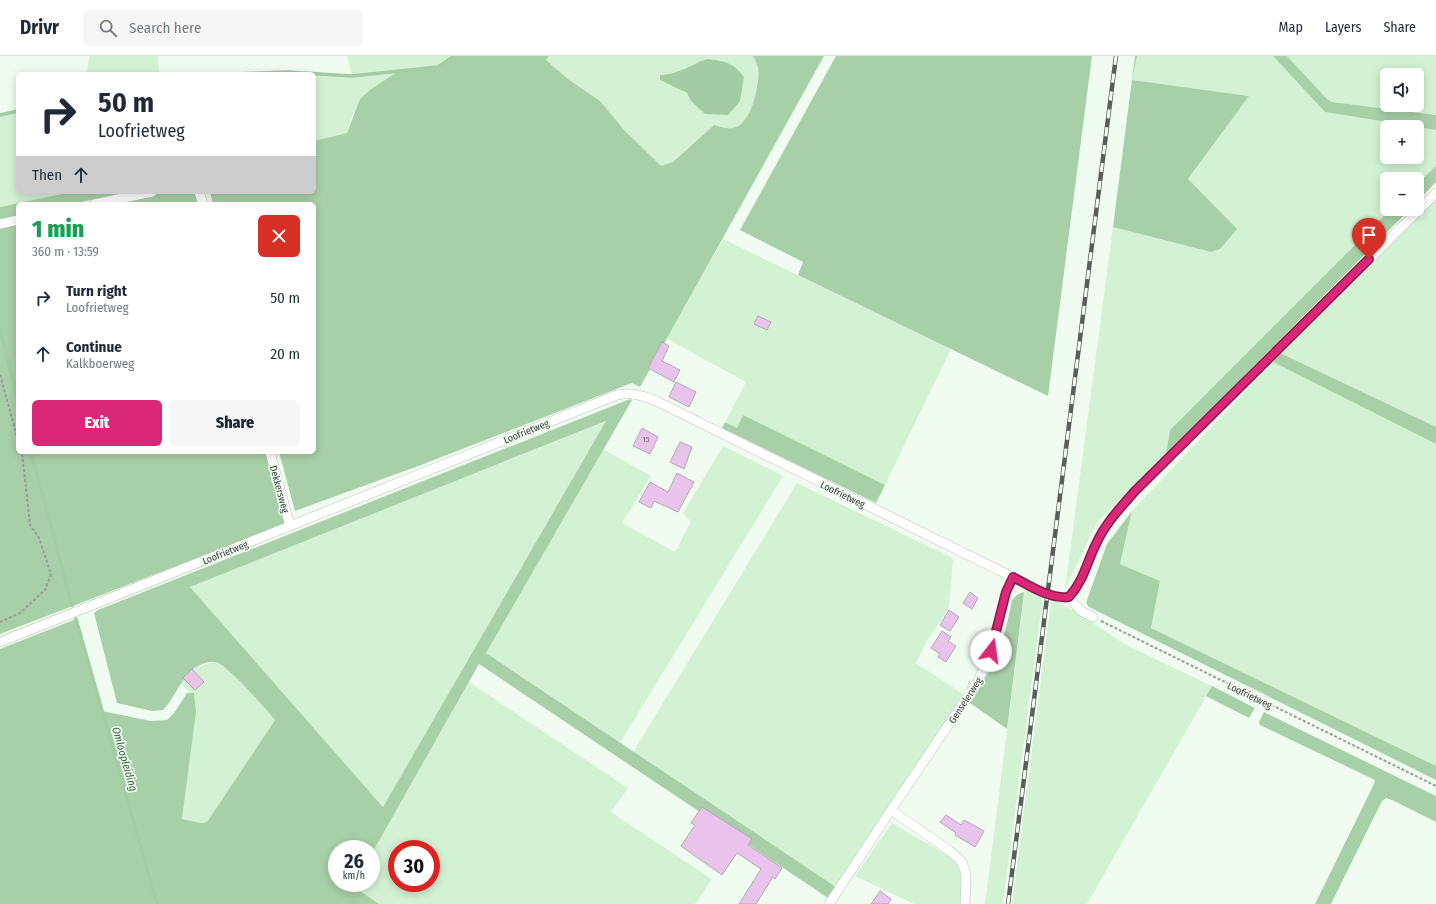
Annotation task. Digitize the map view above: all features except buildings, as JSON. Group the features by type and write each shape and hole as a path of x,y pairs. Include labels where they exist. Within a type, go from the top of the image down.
{"street":[{"path":"1093,617 1081,611 1069,597 1084,578 1096,545 1104,529 1135,491 1436,193"},
{"path":"104,202 142,194"},
{"path":"0,224 16,220"},
{"name":"Loofrietweg","path":"0,642 616,395 632,393 654,400 1039,590 1059,598 1069,597"},
{"name":"Dekkersweg","path":"271,454 290,526"},
{"name":"Genselerweg","path":"829,904 978,681 991,651 1006,592 1013,577"},
{"path":"891,810 950,851 962,862 966,874 965,904"}],"path":[{"path":"0,375 16,433"},
{"path":"0,622 20,614 45,590 51,574 39,538 30,525 22,454"},
{"name":"Loofrietweg","path":"1093,617 1436,786"}],"shaded area":[{"path":"89,56 158,56 159,72 87,72"},
{"path":"347,56 454,56 438,67 397,72 353,114 347,133 316,141 316,74 352,76"},
{"path":"454,56 549,56 546,60 568,79 600,101 624,130 661,166 673,162 714,125 731,128 742,123 751,110 758,83 758,68 753,56 824,56 640,387 632,383 421,465 295,511 280,454 316,454 316,202 212,202 210,194 316,194 316,141 347,133 360,99 370,90 397,72 438,67"},
{"path":"549,56 753,56 758,68 758,83 751,110 742,123 731,128 714,125 673,162 660,167 624,130 600,101 568,79 546,60","holes":["707,59 722,60 728,115 705,114 691,101 688,93 660,80 660,75 679,71"]},
{"path":"836,56 1092,56 1048,396 798,275 803,262 740,230"},
{"path":"1135,56 1137,56 1132,80 1249,96 1188,179 1237,229 1220,249 1211,252 1113,227"},
{"path":"1137,56 1273,56 1325,112 1380,121 1380,164 1424,164 1424,128 1436,130 1436,166 1424,177 1424,172 1380,172 1380,216 1385,216 1170,430 1166,454 1097,522 1065,589 1113,227 1211,252 1188,180 1249,96 1132,80"},
{"path":"1273,56 1287,56 1327,99 1332,102 1380,108 1380,112 1412,112 1436,115 1436,130 1424,128 1424,120 1380,121 1325,112"},
{"path":"1287,56 1436,56 1436,115 1412,112 1424,112 1424,68 1380,68 1380,108 1332,102 1327,99"},
{"path":"707,59 728,63 736,68 744,77 740,101 728,115 705,114 691,101 687,93 660,80 660,75 679,71"},
{"path":"16,111 16,194 62,194 24,202 16,202 16,204 0,207 0,115"},
{"path":"1436,166 1436,182 1424,195 1424,177"},
{"path":"62,194 119,194 81,202 24,202"},
{"path":"153,194 197,194 199,202 116,202"},
{"path":"1436,197 1436,428 1280,353 1417,216 1424,216 1424,209"},
{"path":"16,204 16,216 0,220 0,207"},
{"path":"1384,216 1403,216 1166,454 1170,430"},
{"path":"16,223 16,454 267,454 285,524 0,634 0,227"},
{"path":"723,239 951,349 885,485 743,415 737,428 725,422 746,382 667,339"},
{"path":"1280,353 1436,427 1436,444 1273,362"},
{"path":"1273,362 1436,444 1436,766 1151,628 1160,581 1120,564 1132,511"},
{"path":"630,399 632,400 486,653 836,887 828,898 479,664 379,840 328,840 328,892 361,892 379,904 0,904 0,649 76,619 102,711 151,721 167,720 174,713 187,693 194,693 196,712 182,819 201,823 207,822 275,720 228,670 215,662 202,664 190,672 163,710 152,711 117,703 94,613 98,610","holes":["606,421 383,807 190,587"]},
{"path":"743,415 885,485 876,503 722,428 725,422 737,428"},
{"path":"607,421 383,807 190,587"},
{"path":"723,446 783,476 620,743 486,653 603,449 651,476 622,523 675,552 691,522 683,513"},
{"path":"797,483 953,558 949,608 928,639 916,663 963,694 836,887 633,752"},
{"path":"1132,511 1120,564 1160,581 1151,628 1436,766 1436,780 1089,607 1086,603 1107,544"},
{"path":"1025,589 1043,596 1003,904 985,904"},
{"path":"1023,592 1007,729 970,703 986,678 1002,642 1012,600"},
{"path":"1051,601 1072,609 1126,645 1212,686 1087,904 1012,904"},
{"path":"214,662 221,665 238,678 275,720 207,822 201,823 182,819 196,712 194,694 190,693 181,684 195,669"},
{"path":"469,682 628,788 611,812 712,879 695,904 379,904 361,892 380,892 379,840"},
{"path":"1212,686 1255,708 1249,718 1206,696"},
{"path":"1264,712 1436,796 1436,822 1386,798 1382,801 1331,904 1315,904 1375,780 1260,725 1259,722"},
{"path":"892,823 955,860 961,876 962,887 960,904 914,904 855,876"}],"waterway":[{"path":"316,74 352,76 438,67 454,56"},
{"name":"Omloopleiding","path":"0,115 16,111"},
{"name":"Omloopleiding","path":"0,329 16,392"},
{"name":"Omloopleiding","path":"32,454 72,605"},
{"name":"Omloopleiding","path":"76,619 157,904"}],"railway":[{"path":"1008,904 1116,56"}],"route":[{"path":"991,651 1006,592 1013,577 1047,594 1059,598 1069,597 1084,578 1096,545 1104,529 1118,510 1135,491 1369,259"}]}
